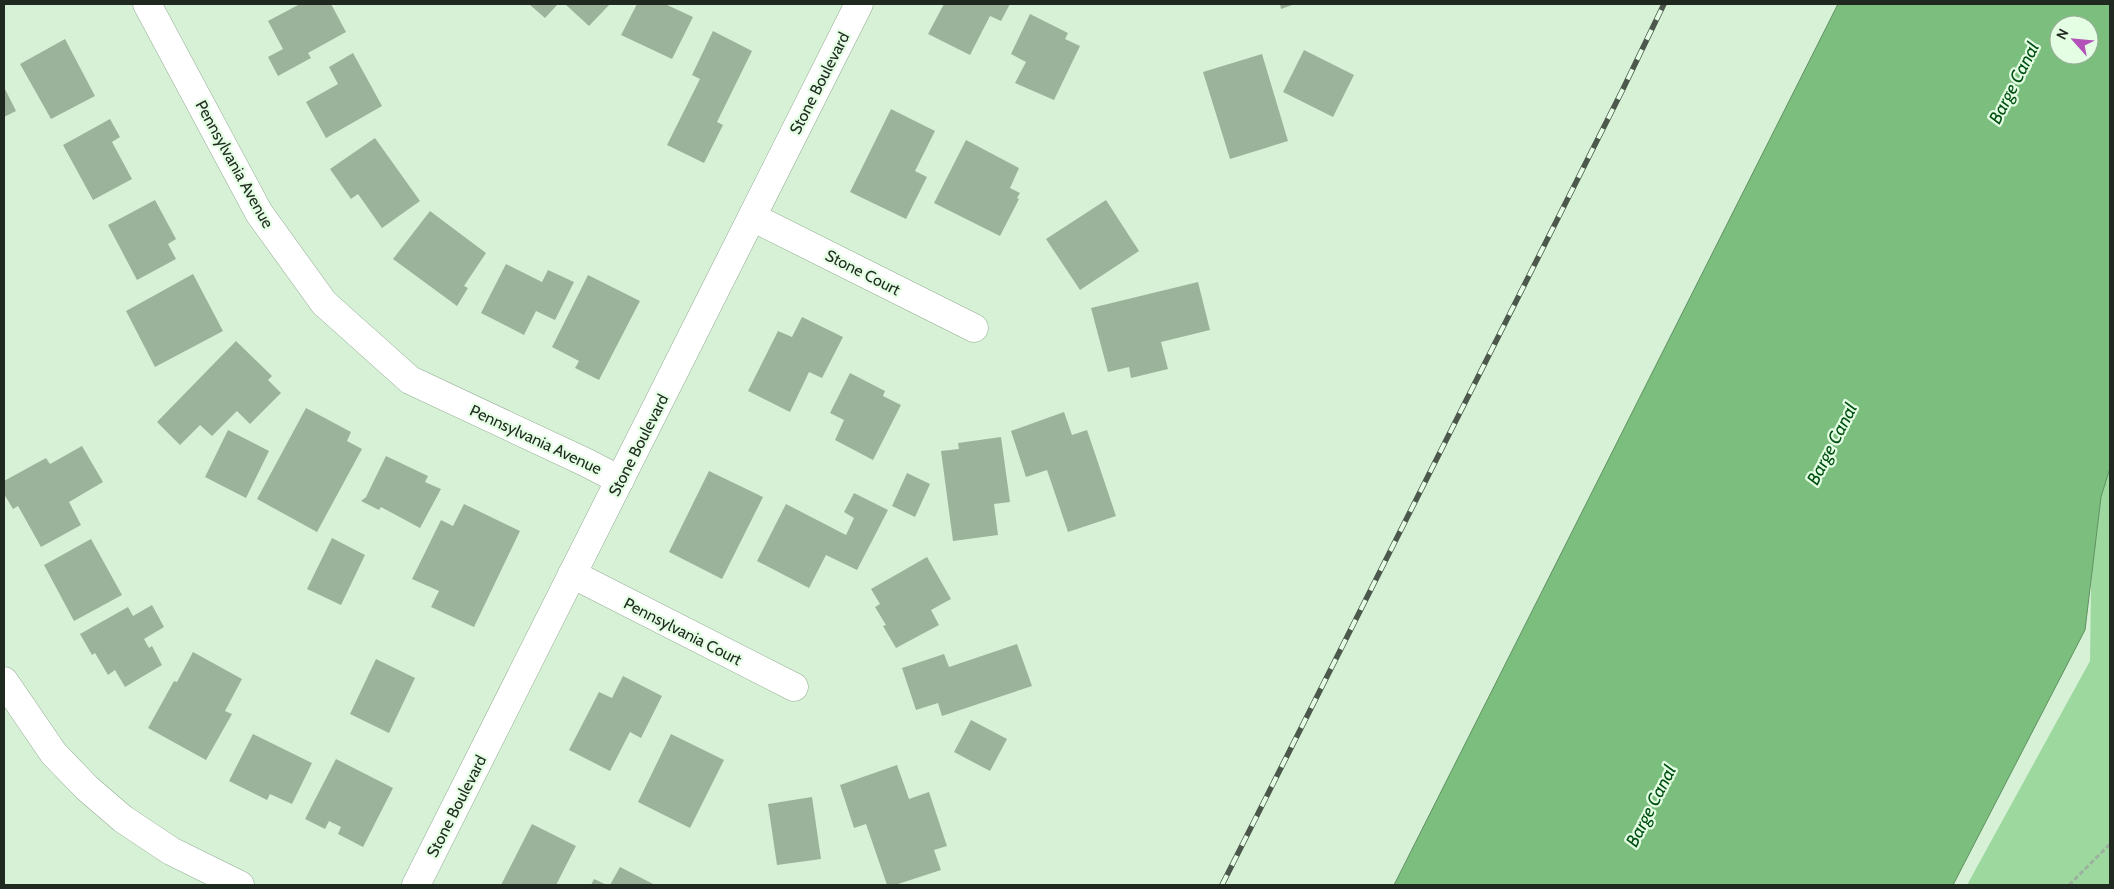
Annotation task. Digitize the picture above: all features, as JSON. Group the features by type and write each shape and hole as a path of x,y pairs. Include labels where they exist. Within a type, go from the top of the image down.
{"street":[{"name":"Pennsylvania Avenue","path":"147,4 259,213 324,303 410,380 620,480"},
{"name":"Stone Boulevard","path":"416,885 859,4"},
{"name":"Stone Court","path":"752,217 974,328"},
{"name":"Pennsylvania Court","path":"572,574 794,688"},
{"path":"4,681 54,754 87,788 123,819 171,851 240,885"}],"path":[{"path":"2069,885 2110,844"}],"shaded area":[{"path":"2110,399 2110,885 1967,885 2090,661 2093,437"}],"water":[{"name":"Barge Canal","path":"1838,4 2110,4 2110,468 2101,497 2085,630 1953,885 1394,885"}],"building":[{"path":"300,4 331,4 346,32 308,53 311,58 278,76 268,57 283,49 268,21"},
{"path":"529,4 558,4 545,18"},
{"path":"565,4 610,4 589,26"},
{"path":"637,4 665,4 693,17 672,59 621,35"},
{"path":"944,4 1010,4 1001,21 990,16 970,55 928,34"},
{"path":"1280,4 1295,4 1281,9"},
{"path":"1030,14 1068,33 1065,39 1080,46 1054,100 1015,83 1026,62 1011,54"},
{"path":"713,31 752,51 717,122 723,125 704,163 667,145 700,79 692,75"},
{"path":"65,39 95,96 51,119 20,64"},
{"path":"1304,50 1354,75 1333,117 1283,92"},
{"path":"353,53 382,106 326,138 306,102 338,84 329,67"},
{"path":"1262,54 1288,141 1230,159 1203,72"},
{"path":"4,87 16,111 4,117"},
{"path":"891,109 935,131 915,171 927,177 906,219 850,192"},
{"path":"110,119 120,137 112,142 132,179 93,200 63,145"},
{"path":"375,138 420,201 382,228 358,194 351,199 330,169"},
{"path":"966,140 1019,168 1010,188 1020,193 1017,198 1019,199 1000,236 934,203"},
{"path":"155,200 176,239 168,244 176,259 137,280 108,225"},
{"path":"1106,200 1139,251 1080,290 1046,239"},
{"path":"430,211 486,253 464,286 468,288 457,306 393,259"},
{"path":"506,264 542,282 548,270 574,282 555,320 536,311 524,335 481,313"},
{"path":"193,274 223,331 155,367 126,311"},
{"path":"588,275 640,301 599,380 575,368 579,361 552,347"},
{"path":"1198,282 1210,330 1161,342 1168,369 1131,378 1129,367 1108,372 1091,308"},
{"path":"802,317 843,337 822,378 809,372 790,412 748,391 778,331 792,337"},
{"path":"236,341 272,376 268,380 281,393 250,424 237,411 212,436 200,425 180,445 157,422"},
{"path":"850,373 885,391 883,396 901,405 873,460 835,440 844,420 830,413"},
{"path":"306,408 351,432 347,441 362,449 317,532 257,499"},
{"path":"1064,412 1072,435 1087,430 1116,516 1068,532 1047,470 1026,477 1011,431"},
{"path":"228,430 269,451 246,498 205,477"},
{"path":"1001,437 1010,502 994,504 998,535 953,541 941,451 959,449 958,443"},
{"path":"82,446 103,482 69,502 81,525 41,547 18,506 13,509 4,494 4,481 46,458 50,464"},
{"path":"386,456 428,476 425,482 441,489 420,528 381,507 379,510 361,501 366,497"},
{"path":"709,471 763,497 722,579 669,552"},
{"path":"907,473 930,484 915,517 892,506"},
{"path":"854,493 888,510 857,570 826,555 809,588 757,561 786,504 846,535 854,518 844,512"},
{"path":"464,504 520,531 474,627 431,607 439,591 412,579 441,520 453,526"},
{"path":"332,538 365,555 341,605 307,589"},
{"path":"91,539 122,595 74,621 44,565"},
{"path":"927,557 951,599 931,610 939,625 896,648 883,626 886,625 875,607 880,604 871,589"},
{"path":"152,605 164,627 144,639 149,648 152,646 162,665 125,687 115,670 108,675 95,653 92,655 80,634 128,607 133,616"},
{"path":"1017,644 1032,686 942,716 938,703 916,710 902,668 944,654 949,667"},
{"path":"193,652 242,679 225,711 232,714 206,760 148,728 174,681 177,682"},
{"path":"376,659 415,678 389,733 350,714"},
{"path":"623,676 662,696 641,738 630,732 610,771 569,750 599,692 612,698"},
{"path":"971,720 1007,739 990,771 954,752"},
{"path":"253,734 312,763 292,804 270,794 267,800 229,781"},
{"path":"671,734 724,760 690,828 638,802"},
{"path":"336,759 393,788 363,847 338,834 341,827 329,821 325,829 305,819"},
{"path":"897,765 909,799 929,792 947,846 934,850 941,870 895,885 887,885 866,824 854,828 840,785"},
{"path":"812,797 821,859 777,865 768,804"},
{"path":"532,824 576,846 556,885 501,885"},
{"path":"620,867 655,885 610,885"},
{"path":"594,879 607,885 591,885"}],"railway":[{"path":"1222,885 1664,4"}]}
